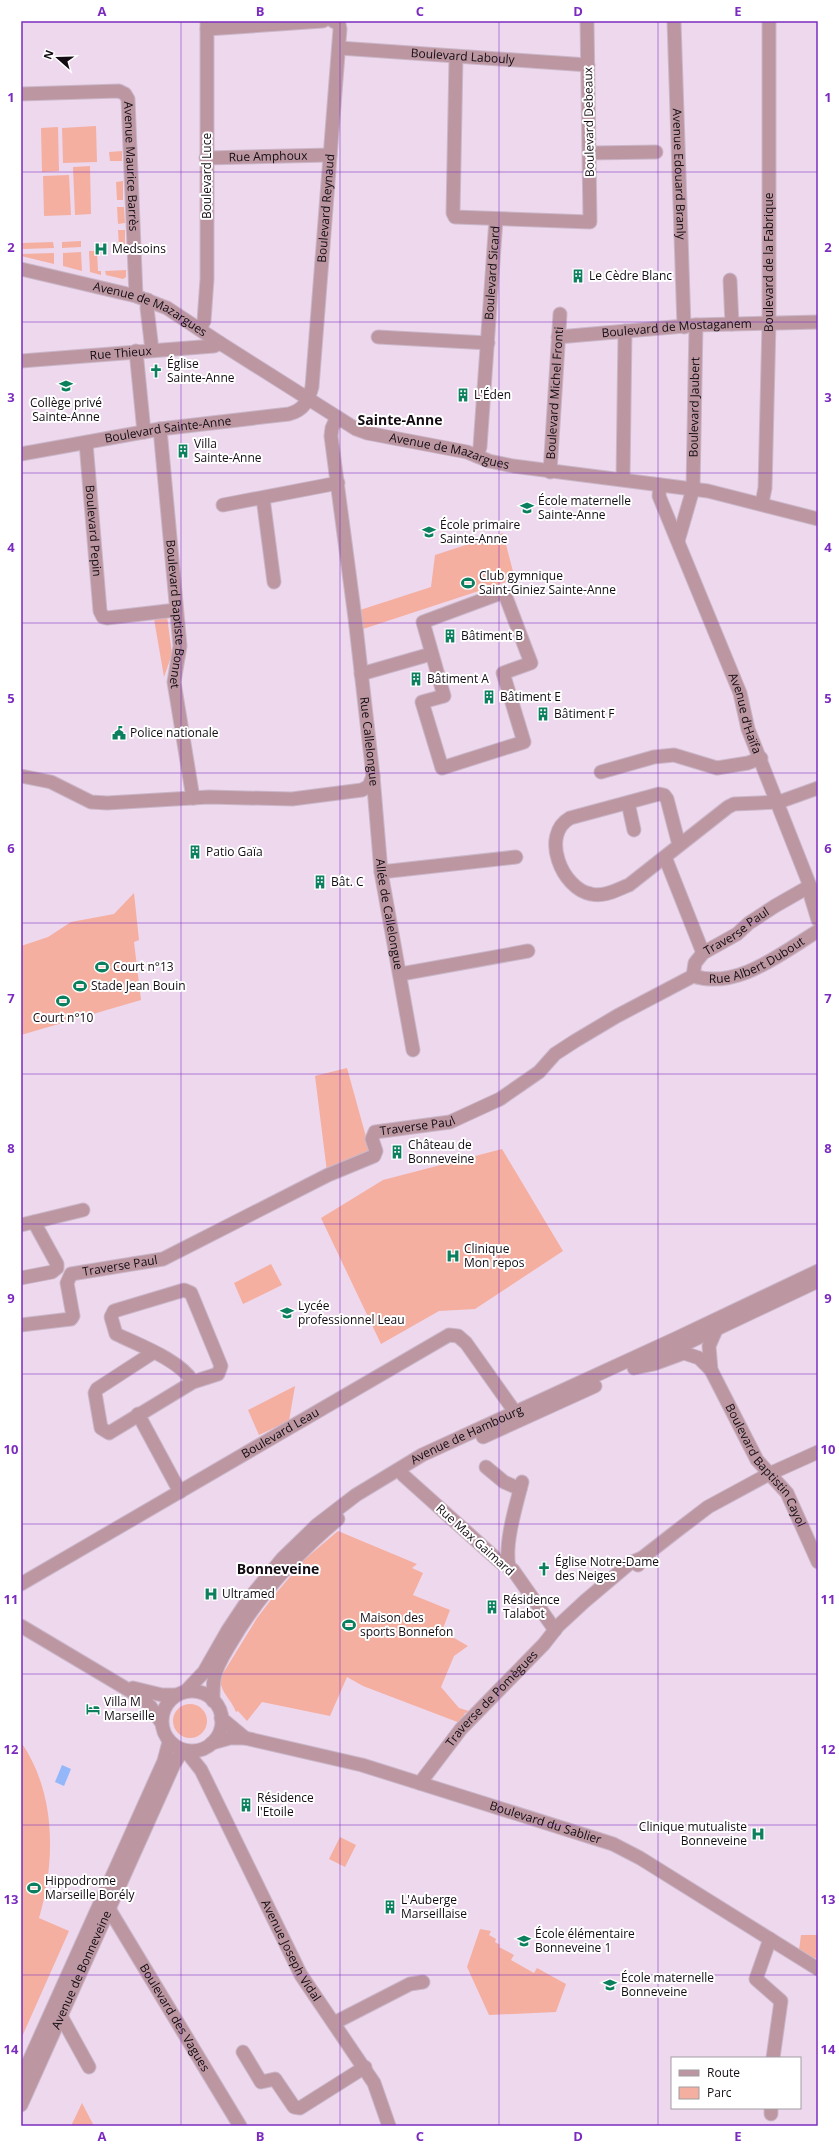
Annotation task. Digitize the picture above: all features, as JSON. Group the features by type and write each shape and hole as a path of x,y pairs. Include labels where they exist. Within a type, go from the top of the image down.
{"street":[{"path":"207,25 323,21"},
{"name":"Boulevard Reynaud","path":"309,399 312,387 339,48 339,24 333,21"},
{"name":"Boulevard Debeaux","path":"496,219 590,222 587,21"},
{"name":"Avenue Edouard Branly","path":"674,21 690,326"},
{"name":"Boulevard de la Fabrique","path":"762,503 765,488 769,324 769,21"},
{"name":"Boulevard Luce","path":"200,329 204,321 207,279 207,25"},
{"name":"Boulevard Labouly","path":"339,48 588,65"},
{"name":"Boulevard Sicard","path":"456,57 453,213 459,218 496,219 480,447 477,456"},
{"name":"Avenue Maurice Barrès","path":"21,94 119,91 125,94 128,99 136,296"},
{"path":"590,153 656,152"},
{"name":"Rue Amphoux","path":"206,158 330,156"},
{"name":"Avenue de Mazargues","path":"21,269 136,296 167,308 220,344 356,429 367,433 477,456 496,463 550,472 623,479 708,491 762,503 818,519"},
{"path":"730,280 732,324"},
{"path":"148,300 147,308 152,350"},
{"name":"Boulevard Michel Fronti","path":"550,472 560,314"},
{"name":"Boulevard de Mostaganem","path":"558,337 690,326 818,322"},
{"name":"Boulevard Jaubert","path":"690,326 693,489"},
{"path":"623,479 625,331"},
{"path":"378,337 488,343"},
{"name":"Rue Thieux","path":"21,361 214,346 220,344"},
{"path":"136,351 144,432"},
{"name":"Boulevard Sainte-Anne","path":"21,454 160,429 289,414 302,408 309,399"},
{"name":"Rue Callelongue","path":"21,776 51,782 91,802 120,803 193,798 292,799 362,790 369,786 374,776 331,436 334,422 337,417"},
{"name":"Boulevard Baptiste Bonnet","path":"160,429 180,646 174,682 193,798"},
{"name":"Boulevard Pepin","path":"86,443 100,611 103,617 107,618 176,610"},
{"path":"223,505 338,483"},
{"name":"Avenue d'Haïfa","path":"660,485 659,496 662,504 740,693 748,729 814,889 811,897 818,920"},
{"path":"678,542 693,489"},
{"path":"263,498 274,582"},
{"path":"662,504 672,509 679,509 688,505"},
{"path":"504,592 531,663 503,673 524,742 442,768 422,702 444,696 432,654 423,622 504,592"},
{"path":"361,674 432,654"},
{"path":"601,772 654,757 674,755 717,768 748,763 760,758"},
{"name":"Allée de Callelongue","path":"374,776 381,872 401,974 413,1050"},
{"path":"679,845 667,799 664,795 659,794 570,818 563,822 557,830 555,842 556,854 562,868 574,885 583,892 602,895 629,885 728,807 734,804 779,802 818,788"},
{"path":"628,802 634,830"},
{"path":"665,856 703,953"},
{"path":"381,872 516,857"},
{"name":"Traverse Paul","path":"21,1325 71,1319 73,1316 67,1283 71,1274 163,1259 323,1177 374,1156 376,1151 372,1139 375,1132 450,1122 500,1099 539,1072 555,1054 574,1041 617,1016 693,976 695,963 703,953 737,934 749,923 775,906 814,889"},
{"name":"Rue Albert Dubout","path":"693,976 717,979 749,972 818,931"},
{"path":"401,974 528,951"},
{"path":"21,1278 52,1272 57,1268 57,1264 27,1224 83,1210"},
{"name":"Avenue de Hambourg","path":"181,1693 204,1672 231,1625 257,1588 282,1559 317,1525 356,1495 401,1466 818,1271"},
{"name":"Avenue de Hambourg","path":"213,1700 214,1678 223,1657 249,1614 277,1578 308,1546 339,1519 403,1475 818,1281"},
{"path":"154,1352 97,1389 95,1393 101,1428 103,1431 109,1433 193,1382 218,1374 221,1366 191,1293 184,1290 114,1311 111,1317 116,1334 154,1352 188,1373 193,1382"},
{"name":"Boulevard Baptistin Cayol","path":"711,1370 709,1346 716,1330"},
{"name":"Boulevard Leau","path":"21,1584 449,1335 458,1336 466,1343 515,1412"},
{"name":"Boulevard Baptistin Cayol","path":"634,1368 654,1364 684,1353 699,1358 711,1370 757,1460 787,1493 816,1553"},
{"path":"138,1414 180,1492"},
{"name":"Traverse de Pomègues","path":"420,1783 461,1729 544,1644 568,1617 589,1608 636,1569 642,1558 695,1515 769,1474 818,1452"},
{"path":"486,1467 504,1482 521,1485 509,1543 507,1559 509,1567"},
{"name":"Rue Max Gaimard","path":"403,1475 500,1562 509,1567 555,1630"},
{"path":"21,1626 121,1685 150,1706 161,1722 169,1742 177,1748 186,1751 207,1746"},
{"path":"121,1685 145,1692 202,1693 213,1700 221,1712 220,1731 207,1746 201,1770"},
{"path":"161,1722 163,1712 168,1702 181,1693"},
{"name":"Boulevard du Sablier","path":"221,1718 245,1738"},
{"name":"Boulevard du Sablier","path":"207,1746 230,1738 245,1738 362,1765 613,1844 640,1858 816,1967"},
{"name":"Avenue de Bonneveine","path":"21,2079 164,1761 169,1742"},
{"name":"Avenue de Bonneveine","path":"21,2105 174,1764 179,1756 186,1751"},
{"name":"Avenue Joseph Vidal","path":"186,1751 201,1770 301,1975 365,2067 374,2083 389,2126"},
{"name":"Boulevard des Vagues","path":"109,1909 240,2126"},
{"path":"770,1939 756,1979 781,2000 772,2057"},
{"path":"334,2023 410,1984 423,1982"},
{"path":"61,2016 88,2057"},
{"path":"243,2052 261,2082 275,2079 294,2107 300,2108 365,2067"}],"green space":[{"path":"96,126 97,162 63,163 62,128"},
{"path":"58,127 59,171 42,172 41,128"},
{"path":"122,151 122,161 110,161 109,152"},
{"path":"90,166 91,214 75,215 73,167"},
{"path":"69,175 71,215 44,216 43,176"},
{"path":"123,181 123,200 117,200 116,182"},
{"path":"117,207 124,207 125,223 118,224"},
{"path":"118,230 125,230 125,246 119,247"},
{"path":"81,241 81,247 62,248 62,242"},
{"path":"53,242 54,248 23,249 22,243"},
{"path":"89,251 97,251 98,271 101,271 101,275 90,272"},
{"path":"81,252 82,271 63,266 63,253"},
{"path":"54,253 54,264 21,256 21,254"},
{"path":"126,270 126,277 123,279 106,275 105,271"},
{"name":"Club gymnique Saint-Giniez Sainte-Anne","path":"503,533 515,579 363,629 360,610 431,587 435,555"},
{"path":"167,616 172,654 164,677 154,619"},
{"name":"Stade Jean Bouin","path":"134,893 139,940 134,942 141,1000 21,1035 21,946 48,937 71,922 114,914"},
{"path":"347,1068 371,1155 327,1172 315,1076"},
{"path":"502,1149 563,1251 475,1309 439,1311 381,1344 321,1218 383,1180"},
{"path":"271,1264 282,1285 243,1304 234,1283"},
{"path":"295,1386 289,1421 259,1435 248,1410"},
{"name":"Maison des sports Bonnefon","path":"338,1531 417,1564 412,1568 423,1573 413,1595 450,1610 442,1631 468,1646 454,1656 441,1687 459,1708 472,1712 465,1713 460,1723 363,1686 347,1677 330,1716 262,1702 247,1721 238,1711 236,1712 222,1689 222,1675 257,1618 277,1592 305,1559"},
{"path":"190,1704 202,1709 207,1721 202,1733 190,1738 178,1733 173,1721 178,1709"},
{"name":"Hippodrome Marseille Borély","path":"21,1742 33,1762 41,1783 47,1805 50,1827 48,1873 45,1896 39,1918 69,1931 21,2039"},
{"path":"340,1837 356,1845 345,1867 329,1859"},
{"path":"480,1929 491,1931 489,1935 496,1939 495,1942 500,1945 499,1947 514,1955 511,1960 534,1973 537,1968 566,1984 556,2012 489,2015 467,1967"},
{"path":"801,1935 818,1935 818,1959 810,1957 799,1950"},
{"path":"82,2103 94,2126 71,2126"}],"water":[{"path":"62,1765 71,1769 64,1786 55,1782"}],"place":[{"name":"Medsoins","path":"101,249"},
{"name":"Le Cèdre Blanc","path":"578,276"},
{"name":"Église Sainte-Anne","path":"156,371"},
{"name":"Collège privé Sainte-Anne","path":"66,386"},
{"name":"L'Éden","path":"463,395"},
{"name":"Villa Sainte-Anne","path":"183,451"},
{"name":"École maternelle Sainte-Anne","path":"527,508"},
{"name":"École primaire Sainte-Anne","path":"429,532"},
{"name":"Club gymnique Saint-Giniez Sainte-Anne","path":"468,583"},
{"name":"Bâtiment B","path":"450,636"},
{"name":"Bâtiment A","path":"416,679"},
{"name":"Bâtiment E","path":"489,697"},
{"name":"Bâtiment F","path":"543,714"},
{"name":"Police nationale","path":"119,733"},
{"name":"Patio Gaïa","path":"195,852"},
{"name":"Bât. C","path":"320,882"},
{"name":"Court n°13","path":"102,967"},
{"name":"Stade Jean Bouin","path":"80,986"},
{"name":"Court n°10","path":"63,1001"},
{"name":"Château de Bonneveine","path":"397,1152"},
{"name":"Clinique Mon repos","path":"453,1256"},
{"name":"Lycée professionnel Leau","path":"287,1313"},
{"name":"Église Notre-Dame des Neiges","path":"544,1569"},
{"name":"Ultramed","path":"211,1594"},
{"name":"Résidence Talabot","path":"492,1607"},
{"name":"Maison des sports Bonnefon","path":"349,1625"},
{"name":"Villa M Marseille","path":"93,1709"},
{"name":"Résidence l'Etoile","path":"246,1805"},
{"name":"Clinique mutualiste Bonneveine","path":"758,1834"},
{"name":"Hippodrome Marseille Borély","path":"34,1888"},
{"name":"L'Auberge Marseillaise","path":"390,1907"},
{"name":"École élémentaire Bonneveine 1","path":"524,1941"},
{"name":"École maternelle Bonneveine","path":"610,1985"}],"district":[{"name":"Sainte-Anne","path":"400,420"},
{"name":"Bonneveine","path":"278,1569"}]}
